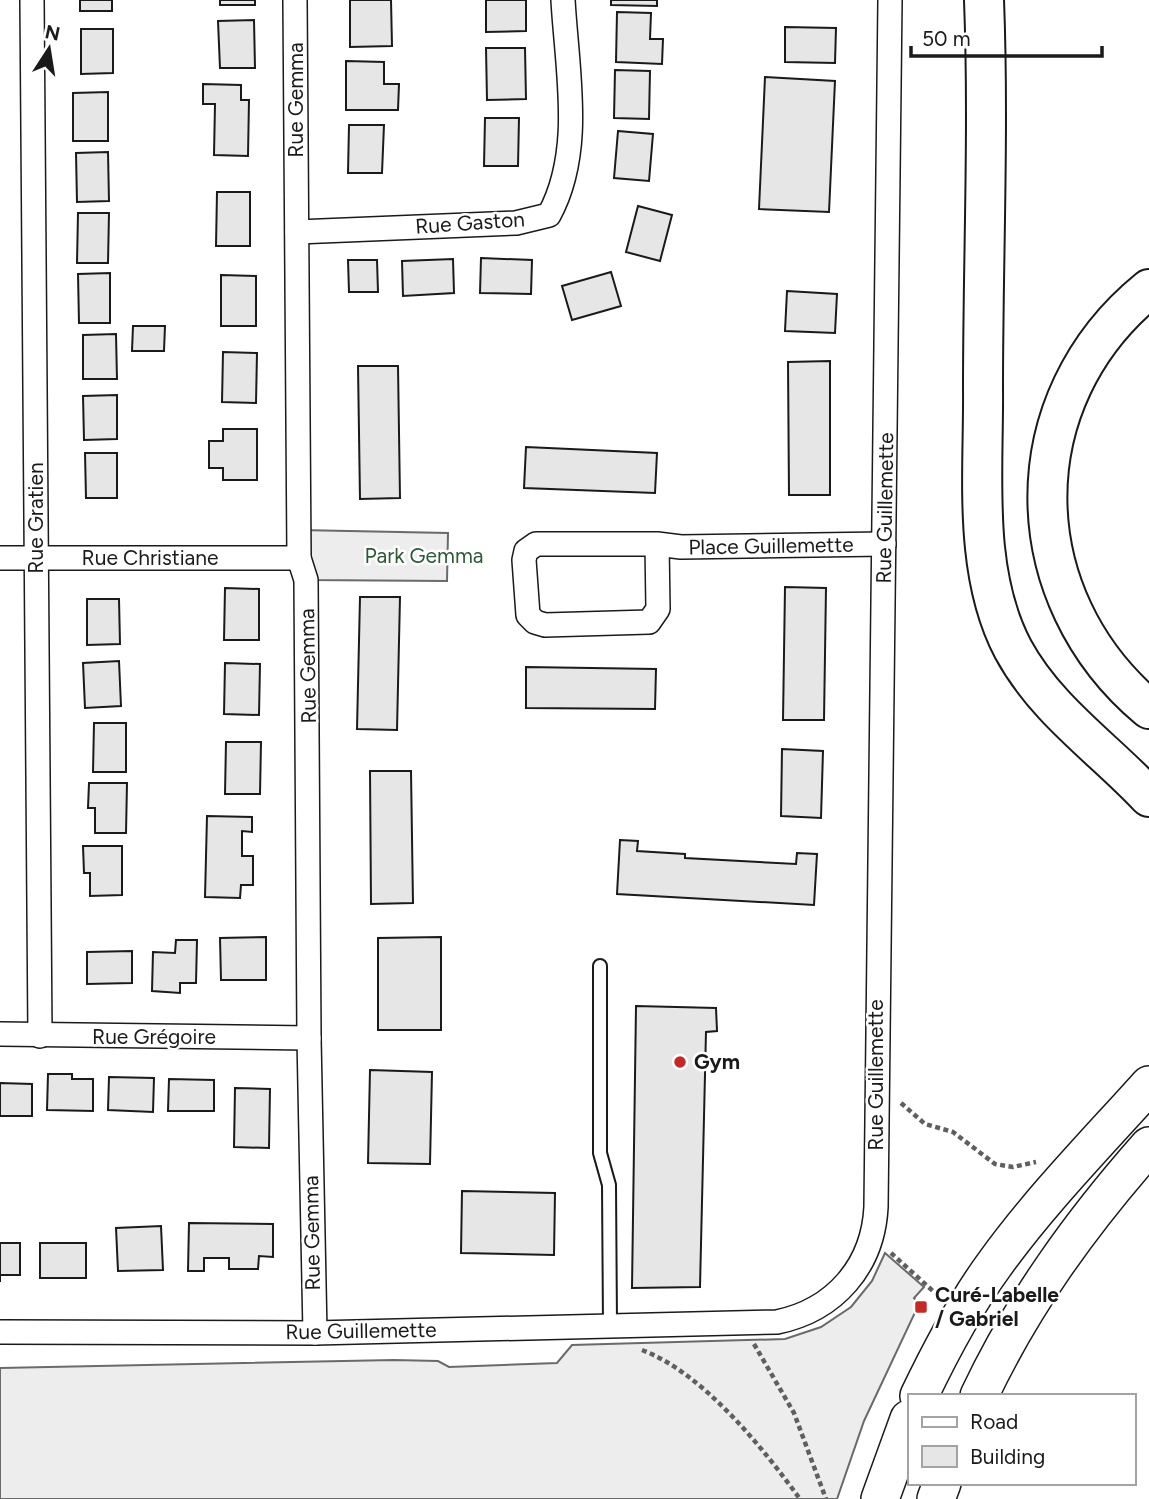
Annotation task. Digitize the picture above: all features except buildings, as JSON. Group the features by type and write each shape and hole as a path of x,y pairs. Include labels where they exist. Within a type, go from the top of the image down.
{"highway":[{"path":"984,0 984,508 993,597 1013,648 1040,690 1059,712 1149,797"},
{"path":"1149,289 1103,334 1078,372 1056,428 1048,491 1053,553 1070,608 1111,673 1149,709"}],"main road":[{"path":"920,1394 952,1331 995,1264 1076,1166 1149,1085"},
{"path":"980,1394 1001,1350 1049,1271 1149,1146"},
{"path":"880,1499 908,1422"}],"street":[{"name":"Rue Gratien","path":"32,0 40,1036"},
{"name":"Rue Gemma","path":"295,0 299,558 306,580 309,1038 315,1333"},
{"name":"Rue Gaston","path":"297,233 516,223 549,215 562,191 571,134 563,0"},
{"name":"Rue Guillemette","path":"0,1332 315,1333 749,1323 789,1319 824,1304 844,1287 865,1256 875,1220 890,0"},
{"name":"Place Guillemette","path":"657,544 658,609 649,622 545,625 535,622 528,615 524,559 532,546 657,544 681,547 884,544"},
{"name":"Rue Christiane","path":"0,558 299,558"},
{"name":"Rue Grégoire","path":"0,1034 309,1038"}],"lane":[{"path":"600,967 600,1153 609,1185 602,1325"}],"path":[{"path":"876,1079 925,1124 953,1132 995,1164 1013,1167 1047,1159"},
{"path":"887,1249 934,1292"},
{"path":"749,1323 752,1341 794,1413 815,1462 826,1499"},
{"path":"602,1325 677,1368 749,1433 800,1499"}],"shaded area":[{"name":"Park Gemma","path":"299,530 448,533 447,581 306,580"},
{"path":"885,1253 924,1287 914,1298 919,1304 864,1421 837,1499 0,1499 0,1368 394,1360 438,1361 449,1367 557,1363 572,1345 785,1339 821,1327 851,1307 872,1281"}],"place":[{"name":"Gym","path":"680,1062"},
{"name":"Curé-Labelle / Gabriel","path":"921,1307"}]}
